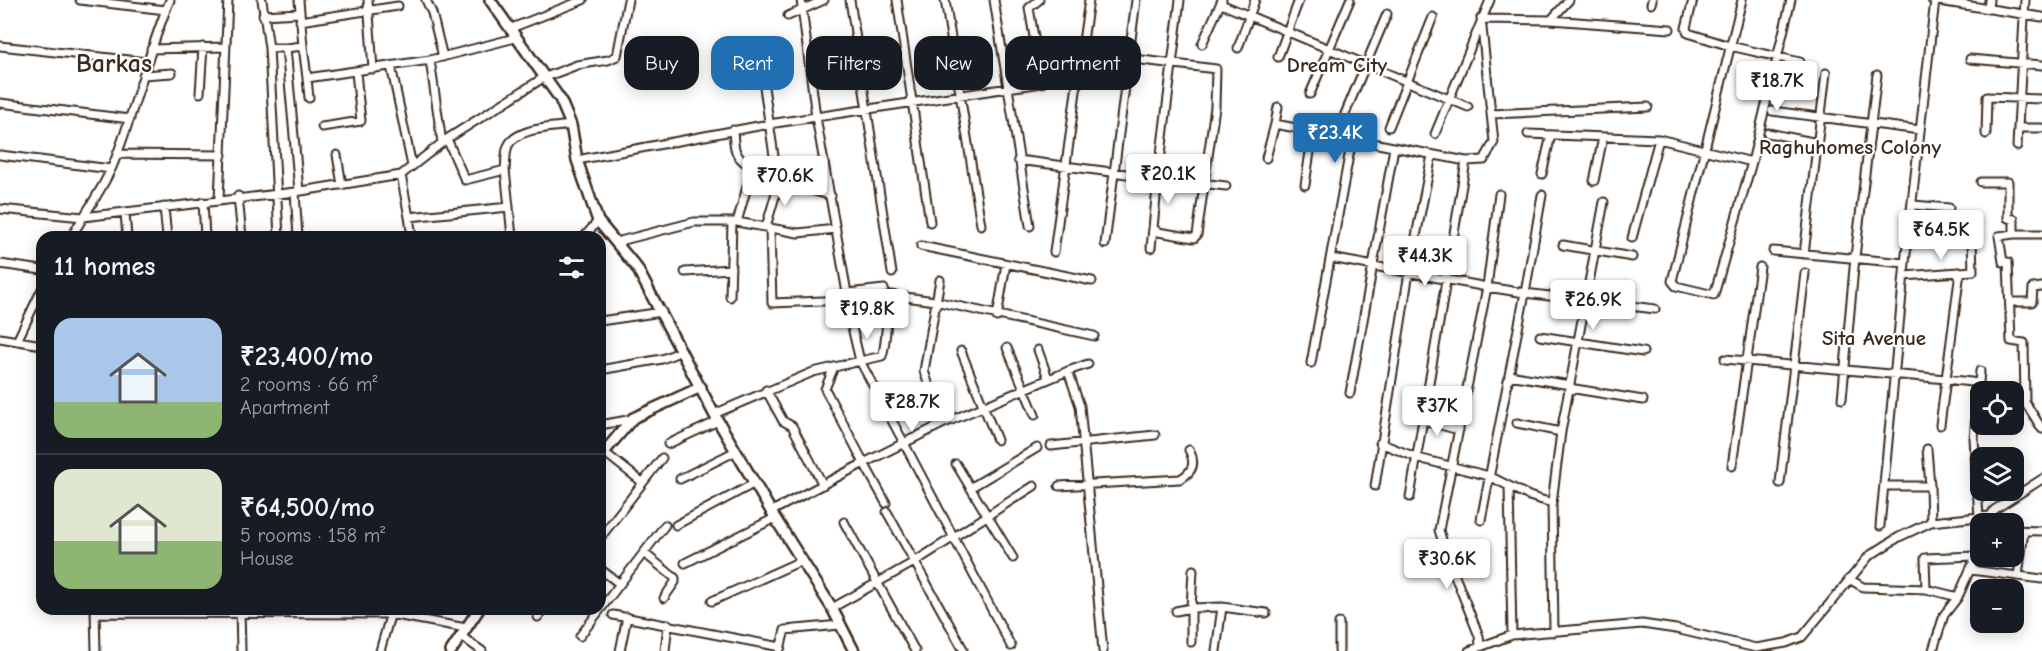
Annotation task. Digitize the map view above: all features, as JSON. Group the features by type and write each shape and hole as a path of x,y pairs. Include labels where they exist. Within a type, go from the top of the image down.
{"street":[{"path":"80,0 166,10"},
{"path":"75,231 111,169 170,0"},
{"path":"219,199 228,0"},
{"path":"262,0 269,48 279,231"},
{"path":"299,0 309,98"},
{"path":"368,0 373,69"},
{"path":"426,0 432,13 443,57"},
{"path":"509,29 583,0"},
{"path":"0,209 83,217 238,196 297,191 400,175 445,141 543,78 577,65 608,60 617,56 628,0"},
{"path":"801,0 816,117 850,312"},
{"path":"788,16 824,0"},
{"path":"850,0 892,273"},
{"path":"897,0 930,222"},
{"path":"945,0 981,225"},
{"path":"994,0 1005,74"},
{"path":"1034,36 1029,8 1039,0"},
{"path":"1084,36 1089,0"},
{"path":"1131,36 1136,0"},
{"path":"1151,248 1180,0"},
{"path":"1238,48 1255,0"},
{"path":"1278,57 1299,0"},
{"path":"1310,94 1350,0"},
{"path":"1436,134 1490,0"},
{"path":"1551,20 1569,0"},
{"path":"1693,0 1686,31 1730,46 1800,62"},
{"path":"1742,0 1673,284 1714,295 1752,162 1791,0"},
{"path":"1880,526 1905,263 1934,0 2042,16"},
{"path":"1988,9 1989,0"},
{"path":"2017,146 2025,0"},
{"path":"493,1 509,29 560,99 571,125 577,160 598,221 637,268 716,417 773,515 832,608 854,651"},
{"path":"1202,44 1221,2 1468,107"},
{"path":"264,15 300,17 398,6"},
{"path":"1346,114 1387,14"},
{"path":"1389,127 1433,17"},
{"path":"1482,18 1551,20 1670,29"},
{"path":"1275,124 1466,161 1484,160 1494,142 1482,18"},
{"path":"307,78 430,60 516,38"},
{"path":"0,46 147,62"},
{"path":"269,48 303,46"},
{"path":"200,93 203,47"},
{"path":"151,49 225,47"},
{"path":"286,48 298,231"},
{"path":"1141,58 1213,68 1218,73 1196,237 1158,232 1153,228"},
{"path":"1970,59 2042,65"},
{"path":"430,60 445,141 465,180 505,170"},
{"path":"391,66 412,166"},
{"path":"143,75 172,72"},
{"path":"322,127 361,121 356,72"},
{"path":"1804,254 1826,73"},
{"path":"1842,399 1855,257 1877,75"},
{"path":"577,160 733,130 1005,88"},
{"path":"764,90 775,163"},
{"path":"1007,90 1029,226"},
{"path":"1054,252 1076,90"},
{"path":"1104,244 1124,90"},
{"path":"1986,134 1988,97 2042,99"},
{"path":"0,103 130,119"},
{"path":"1266,158 1278,107"},
{"path":"1491,114 1648,107"},
{"path":"1772,111 1920,130"},
{"path":"511,231 505,170 507,148 520,135 571,125"},
{"path":"2019,128 2042,128"},
{"path":"733,130 737,154 753,166 780,179 831,196"},
{"path":"1305,185 1313,132"},
{"path":"1768,133 1818,143"},
{"path":"1528,134 1659,139 1752,162"},
{"path":"1542,174 1551,135"},
{"path":"1594,181 1603,137"},
{"path":"1311,363 1352,139"},
{"path":"1632,238 1659,139"},
{"path":"1350,393 1394,148"},
{"path":"117,154 222,154"},
{"path":"0,155 111,169"},
{"path":"337,155 342,185"},
{"path":"1375,486 1380,443 1409,272 1432,155"},
{"path":"1018,160 1226,186"},
{"path":"1410,497 1466,161"},
{"path":"730,297 734,222 753,166"},
{"path":"400,175 411,231"},
{"path":"780,179 768,228 772,303 847,296 884,289"},
{"path":"1981,182 2008,182 2008,218 2014,219 2014,234"},
{"path":"1480,645 1479,636 1439,530 1487,287 1499,194"},
{"path":"1481,520 1526,293 1542,195"},
{"path":"238,196 241,231"},
{"path":"203,202 205,231"},
{"path":"1554,632 1552,503 1561,432 1604,202"},
{"path":"1913,205 1949,208"},
{"path":"164,207 166,231"},
{"path":"409,218 509,207"},
{"path":"125,213 126,231"},
{"path":"589,231 598,221"},
{"path":"616,242 694,222 734,222 798,233 836,229"},
{"path":"2042,234 1999,236 2003,262 2008,262 2012,341 2024,343 2025,402 2042,429"},
{"path":"1904,276 1973,271 1972,241"},
{"path":"1563,245 1632,257"},
{"path":"921,246 1092,281"},
{"path":"1773,251 1905,263"},
{"path":"1331,258 1487,287 1584,302 1655,309"},
{"path":"0,264 36,269"},
{"path":"997,317 1006,264"},
{"path":"1732,466 1745,360 1760,267"},
{"path":"685,272 731,268"},
{"path":"1940,425 1960,272"},
{"path":"1780,483 1805,273"},
{"path":"940,280 924,372 942,424"},
{"path":"2010,302 2032,302 2033,288 2042,287"},
{"path":"668,444 766,390 813,372 877,358 885,351 885,319 890,295 935,301 997,317 1094,336"},
{"path":"17,341 36,308"},
{"path":"606,320 662,312"},
{"path":"851,323 860,361 1011,646"},
{"path":"1540,336 1578,340 1642,352"},
{"path":"0,338 36,344"},
{"path":"1007,348 1035,415"},
{"path":"1038,350 1048,378"},
{"path":"606,369 662,359 682,351"},
{"path":"961,351 997,440"},
{"path":"1725,359 1970,382"},
{"path":"686,563 773,515 823,484 942,424 1048,378 1088,364"},
{"path":"834,367 825,389 886,503"},
{"path":"1068,371 1080,406 1103,651"},
{"path":"1979,381 1980,371"},
{"path":"1509,375 1642,400"},
{"path":"606,424 633,418 701,387"},
{"path":"766,390 783,422 792,426 823,484"},
{"path":"606,450 633,418"},
{"path":"1422,420 1459,430"},
{"path":"1517,423 1561,432"},
{"path":"1051,446 1155,435"},
{"path":"1974,435 1979,513"},
{"path":"1380,443 1418,458 1489,476 1509,487 1552,503"},
{"path":"970,488 1037,448"},
{"path":"1927,449 1931,522"},
{"path":"1059,486 1180,479 1188,475 1193,468 1194,459 1189,450"},
{"path":"680,479 736,451"},
{"path":"606,458 642,482"},
{"path":"606,530 662,458"},
{"path":"956,464 1013,558"},
{"path":"1995,513 2019,491 2042,479"},
{"path":"676,525 755,483"},
{"path":"832,608 916,561 1034,486"},
{"path":"1885,486 1930,486"},
{"path":"1509,487 1512,635"},
{"path":"887,512 963,649"},
{"path":"1469,651 1512,635 1642,624 1676,629 1756,648 1786,643 1802,637 1869,556 1880,548 1931,522 1970,519"},
{"path":"844,522 915,651"},
{"path":"606,602 665,525"},
{"path":"2024,531 2042,531"},
{"path":"644,552 675,578 675,582 664,598"},
{"path":"1926,589 1925,558 1970,556"},
{"path":"712,601 802,560"},
{"path":"1933,650 1944,615 1958,597 1972,567"},
{"path":"2018,576 2019,567"},
{"path":"1191,642 1193,570"},
{"path":"1971,570 2042,579"},
{"path":"606,574 620,584"},
{"path":"1849,579 1863,587 1926,589 1958,597"},
{"path":"1216,651 1222,607"},
{"path":"1176,611 1222,607 1266,613"},
{"path":"95,615 96,651"},
{"path":"240,615 241,651"},
{"path":"380,651 390,615"},
{"path":"405,615 464,632 482,651"},
{"path":"451,651 475,615"},
{"path":"580,636 596,615"},
{"path":"613,615 668,624 780,649 785,630 840,625"},
{"path":"620,651 627,617"},
{"path":"1339,623 1339,651"},
{"path":"665,651 668,624"}],"district":[{"name":"Barkas","path":"114,63"},
{"name":"Dream City","path":"1337,65"},
{"name":"Raghuhomes Colony","path":"1850,147"},
{"name":"Sita Avenue","path":"1874,338"}]}
